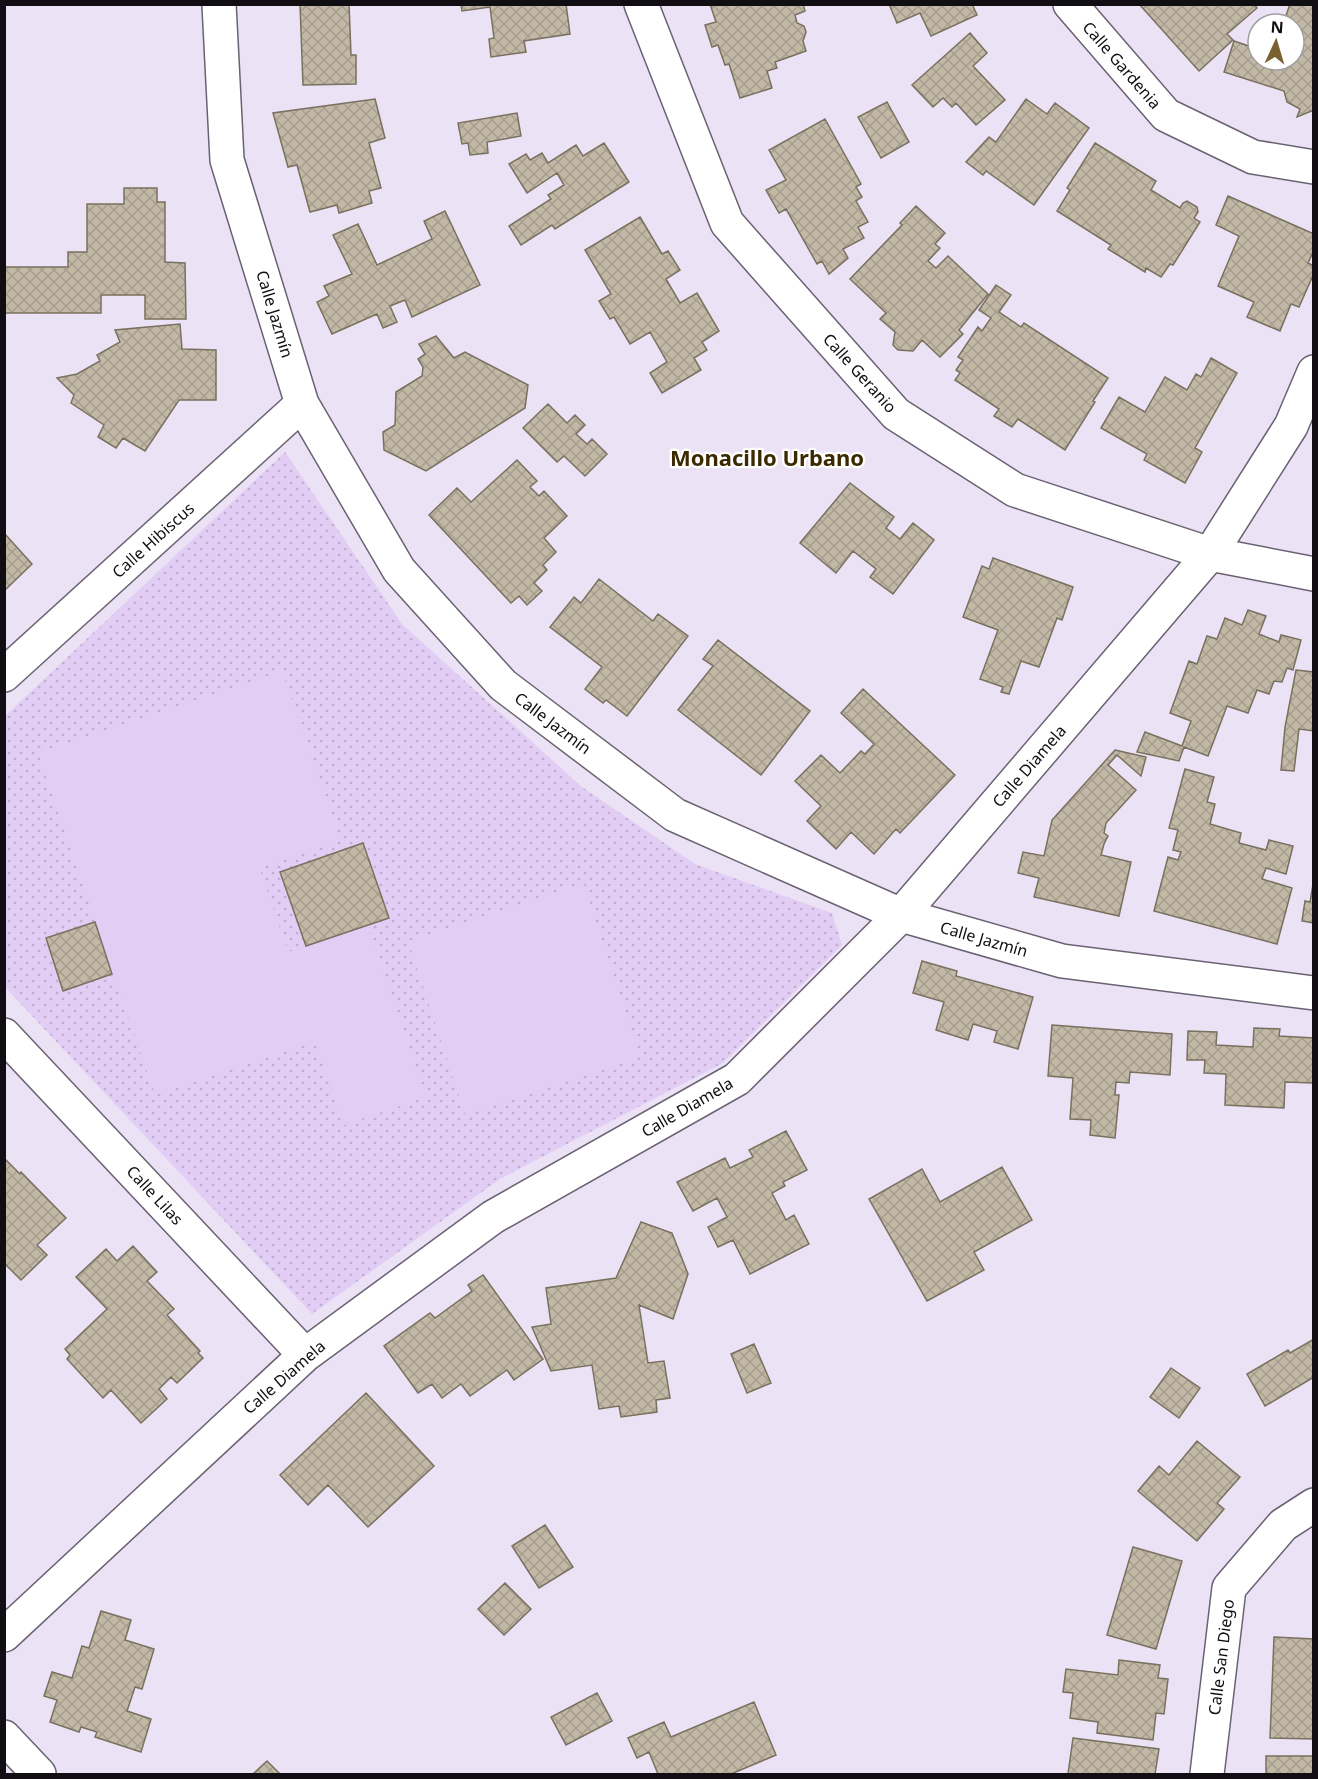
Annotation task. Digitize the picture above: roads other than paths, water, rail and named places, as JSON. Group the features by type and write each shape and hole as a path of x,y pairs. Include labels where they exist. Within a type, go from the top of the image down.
{"street":[{"name":"Calle Jazmín","path":"219,4 227,160 302,404 399,570 503,685 675,815 902,915 1062,961 1314,993"},
{"name":"Calle Geranio","path":"641,4 727,223 896,414 1015,490 1210,554 1314,574"},
{"name":"Calle Gardenia","path":"1070,4 1166,115 1253,157 1314,167"},
{"name":"Calle Diamela","path":"4,1635 305,1355 493,1217 738,1079 902,915 1210,554 1291,426 1314,372"},
{"name":"Calle Hibiscus","path":"4,675 302,404"},
{"name":"Calle Lilas","path":"4,1035 305,1355"},
{"name":"Calle San Diego","path":"1207,1774 1229,1588 1283,1525 1314,1505"},
{"path":"4,1737 39,1774"}],"district":[{"name":"Monacillo Urbano","path":"767,458"}]}
